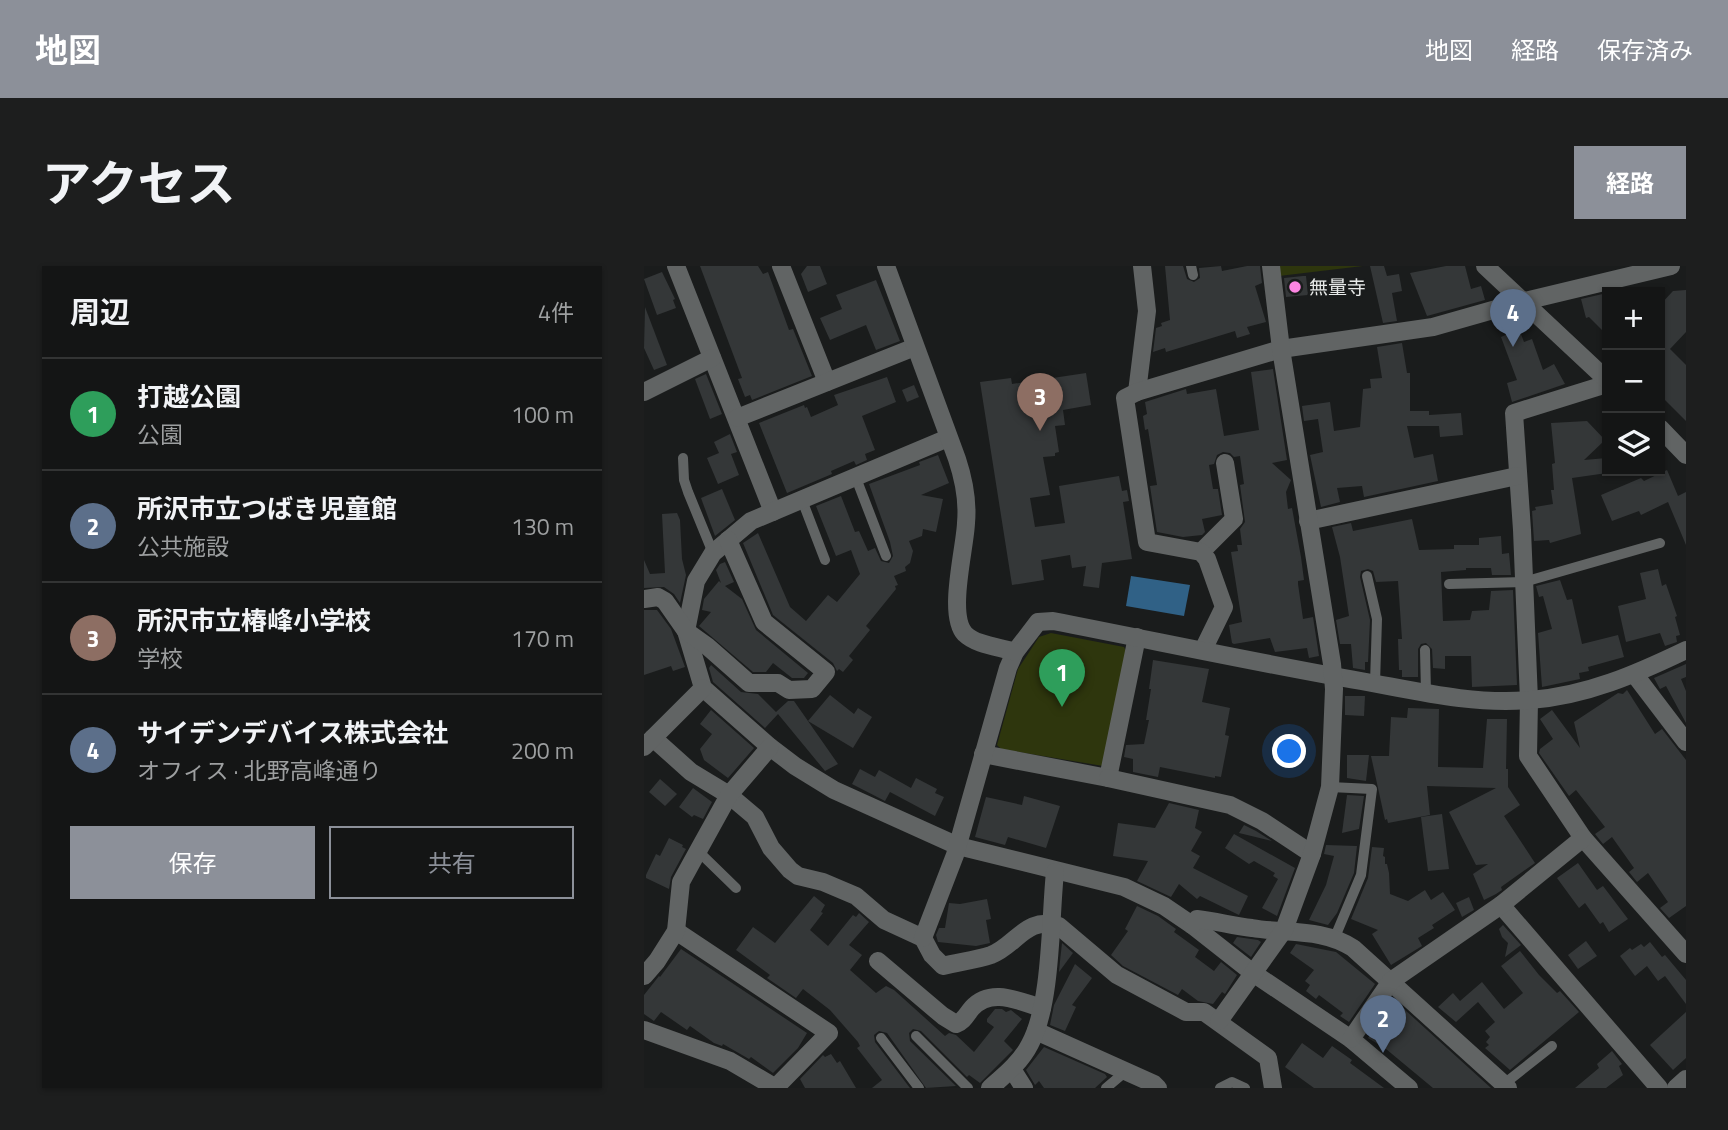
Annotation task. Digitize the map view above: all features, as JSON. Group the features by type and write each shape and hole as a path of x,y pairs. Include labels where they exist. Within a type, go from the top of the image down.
{"street":[{"path":"676,266 773,512"},
{"path":"781,266 827,382"},
{"path":"886,266 961,472 967,522 957,607 959,626 972,640 1015,652"},
{"path":"1137,392 1147,311 1142,266"},
{"path":"1219,1021 1284,930 1312,854 1330,787 1333,676 1281,349 1271,266"},
{"path":"1485,266 1602,377"},
{"path":"1203,650 1224,607 1207,559 1201,552 1147,542 1125,398 1137,392 1281,349 1433,327 1521,302 1671,266"},
{"path":"737,418 915,347"},
{"path":"644,392 712,358"},
{"path":"1602,384 1514,413 1529,700 1528,755 1583,838 1686,954"},
{"path":"1665,433 1686,455"},
{"path":"686,631 696,581 713,552 751,521 948,438"},
{"path":"1201,552 1234,519 1225,463"},
{"path":"1308,521 1517,476"},
{"path":"686,631 708,646 749,683 778,683 789,690 811,689 825,672 764,622 728,540"},
{"path":"644,598 657,597 665,601 686,631 703,688 795,766 834,790 957,846 1124,887 1164,906 1351,1040 1409,1088"},
{"path":"923,938 957,846 1015,652 1038,622 1053,621 1375,684 1480,700 1529,700 1584,691 1635,675 1686,650"},
{"path":"1108,778 1137,638"},
{"path":"1635,675 1686,742"},
{"path":"703,688 648,743 729,795 755,817 771,848 799,876 856,896 884,920 923,938 932,955 943,966 994,954 1026,929 1050,923 1059,926 1117,975 1186,1012 1204,1012 1268,1058 1273,1088"},
{"path":"644,976 676,931 681,882 698,851 729,795 770,747"},
{"path":"983,754 1230,805 1262,821 1312,854"},
{"path":"1351,1040 1391,981 1502,905 1583,838"},
{"path":"990,1088 1012,1069 1026,1052 1036,1031 1048,969 1055,872"},
{"path":"1502,905 1659,1088"},
{"path":"1192,925 1197,919 1254,929 1335,937 1353,948 1391,981 1506,1086"},
{"path":"644,1030 730,1061 775,1088 828,1033 676,931"},
{"path":"878,961 956,1024 986,997 1009,998 1042,1008"},
{"path":"1036,1031 1158,1088"},
{"path":"1012,1069 1024,1088"},
{"path":"1676,1088 1686,1079"}],"lane":[{"path":"683,458 684,480 713,552"},
{"path":"856,478 886,556"},
{"path":"802,500 825,560"},
{"path":"1449,584 1524,582 1660,543"},
{"path":"1367,576 1377,618 1375,684"},
{"path":"1426,650 1426,693"},
{"path":"1330,787 1372,789 1361,875 1335,937"},
{"path":"698,851 736,888"},
{"path":"916,1036 968,1088"},
{"path":"881,1038 919,1088"},
{"path":"1506,1086 1552,1046"},
{"path":"1106,1088 1125,1072"},
{"path":"1220,1088 1232,1082 1245,1088"}],"green space":[{"path":"1278,266 1363,266 1279,276"},
{"path":"1051,633 1124,647 1127,653 1103,766 1001,749 997,745 1018,669 1039,637"}],"water":[{"path":"1131,576 1190,585 1184,616 1126,606"}],"building":[{"path":"700,266 758,266 763,274 768,272 789,330 793,329 812,376 752,400 750,395 745,397 738,379 742,378"},
{"path":"807,266 820,266 827,284 808,292 801,274"},
{"path":"1165,266 1183,266 1187,279 1194,282 1200,278 1199,268 1221,266 1222,271 1260,266 1262,283 1255,286 1266,322 1247,327 1250,334 1237,338 1235,331 1166,352 1165,348 1153,352 1156,328 1170,320"},
{"path":"1370,266 1384,266 1387,276 1399,274 1402,291 1392,293 1397,321 1383,323"},
{"path":"1446,266 1465,266 1471,289 1481,286 1485,300 1427,316 1410,273"},
{"path":"662,272 675,299 676,308 657,315 644,279"},
{"name":"無量寺","path":"1306,276 1308,295 1286,297 1284,278"},
{"path":"876,280 900,341 876,350 866,325 830,340 820,318 842,309 836,295"},
{"path":"1686,290 1686,332 1670,349 1686,365 1686,421 1665,400 1665,300 1673,291"},
{"path":"1602,294 1602,330 1589,317 1586,318 1581,299"},
{"path":"645,307 667,365 654,370 644,348"},
{"path":"1519,329 1524,342 1532,339 1543,370 1554,364 1565,384 1512,402 1507,383 1517,380 1501,337"},
{"path":"1402,343 1407,373 1410,373 1410,411 1429,411 1429,415 1461,413 1463,435 1440,437 1439,426 1407,426 1414,458 1433,454 1438,481 1364,497 1362,486 1337,488 1340,502 1321,507 1310,455 1323,452 1318,419 1304,421 1302,406 1330,402 1334,431 1360,427 1363,389 1371,388 1370,379 1382,378 1377,347"},
{"path":"1273,369 1287,460 1272,463 1291,480 1286,492 1288,509 1292,508 1301,557 1304,580 1298,581 1298,584 1303,619 1313,617 1319,656 1309,658 1307,648 1275,652 1270,638 1232,643 1229,625 1242,622 1231,552 1238,551 1237,545 1242,545 1240,529 1245,522 1240,485 1244,484 1240,456 1234,457 1223,452 1217,455 1214,464 1209,465 1213,489 1218,489 1222,515 1202,519 1205,532 1202,535 1183,537 1157,532 1150,486 1157,485 1148,429 1145,430 1145,402 1186,389 1187,394 1216,389 1224,436 1259,430 1251,372"},
{"path":"1086,373 1091,405 1063,410 1065,425 1055,426 1059,452 1055,453 1055,456 1043,457 1050,495 1030,498 1035,527 1065,523 1059,486 1119,476 1122,491 1127,490 1129,501 1123,502 1132,559 1102,563 1099,588 1083,586 1086,566 1072,568 1070,555 1041,560 1044,580 1012,585 980,382 1011,378 1012,384"},
{"path":"706,374 722,414 710,419 695,379"},
{"path":"887,377 896,402 862,416 875,450 865,454 867,460 856,465 854,461 831,471 832,474 787,493 759,423 804,405 811,417 838,405 834,395"},
{"path":"914,385 919,397 907,402 902,390"},
{"path":"1587,421 1602,437 1602,443 1584,460 1602,458 1602,474 1572,478 1581,534 1550,543 1549,540 1534,541 1532,511 1536,510 1535,507 1553,504 1552,464 1555,463 1551,423"},
{"path":"730,434 737,452 731,454 739,475 718,484 707,458 719,453 714,442"},
{"path":"938,455 949,483 921,495 943,499 936,532 923,529 922,536 909,541 913,551 910,563 905,567 906,571 894,576 898,585 895,586 896,589 866,626 870,630 849,656 853,660 843,672 839,669 837,671 833,663 773,615 743,543 758,533 790,607 806,621 828,595 837,602 860,574 851,550 836,556 816,506 841,496 855,532 859,531 868,551 875,548 881,561 889,563 893,556 890,542 869,484 920,465 919,462"},
{"path":"1667,470 1678,496 1686,492 1686,545 1668,502 1641,515 1639,511 1612,521 1601,495 1641,478 1644,481 1654,476 1665,476"},
{"path":"722,489 735,520 715,536 701,498"},
{"path":"677,513 686,575 680,603 674,594 664,587 644,588 644,560 650,574 665,573 662,514"},
{"path":"1412,519 1419,550 1479,545 1479,538 1501,536 1502,554 1509,553 1511,575 1492,575 1491,568 1441,572 1443,621 1470,620 1472,611 1489,610 1491,591 1513,590 1517,685 1472,687 1471,656 1445,656 1445,669 1433,668 1432,649 1426,643 1421,644 1418,649 1418,677 1402,677 1402,670 1399,670 1398,639 1402,639 1398,581 1376,582 1373,571 1368,569 1361,571 1360,577 1370,620 1368,662 1365,662 1365,670 1353,668 1351,644 1340,644 1336,620 1349,616 1340,557 1332,527 1351,523 1353,531"},
{"path":"725,562 734,582 725,586 742,599 756,630 808,673 804,678 792,678 773,663 766,672 753,672 699,626 711,612 702,610 704,599 719,581 721,583 716,570"},
{"path":"1658,569 1662,586 1666,584 1677,616 1675,617 1680,635 1676,636 1677,642 1665,646 1660,633 1626,642 1618,606 1646,599 1640,573"},
{"path":"1560,580 1567,600 1572,599 1582,644 1618,635 1624,657 1588,667 1589,671 1579,673 1580,679 1542,687 1538,633 1552,629 1543,596 1539,597 1536,586"},
{"path":"644,610 657,610 671,629 685,667 673,671 671,666 644,675"},
{"path":"1153,660 1209,669 1202,702 1230,708 1225,735 1229,736 1221,777 1160,767 1158,777 1133,772 1133,759 1124,757 1126,745 1144,744 1149,720 1146,720"},
{"path":"1686,664 1686,677 1681,679 1686,691 1686,723 1666,686 1660,689 1654,678"},
{"path":"711,665 741,692 758,694 776,712 788,701 794,701 838,764 825,771 778,714 765,728 713,682 709,668"},
{"path":"1627,690 1655,734 1662,729 1686,760 1686,906 1669,918 1660,908 1668,902 1648,873 1637,882 1629,872 1634,868 1612,837 1603,844 1595,834 1605,827 1576,790 1569,796 1539,753 1540,749 1553,739 1540,719 1552,710 1580,748 1574,722"},
{"path":"830,695 854,714 858,708 872,717 853,748 808,721"},
{"path":"1345,696 1365,696 1364,716 1345,715"},
{"path":"1408,708 1439,709 1438,767 1483,768 1487,719 1507,719 1508,787 1520,805 1504,816 1535,863 1501,887 1502,890 1484,900 1473,874 1488,864 1476,865 1449,812 1496,788 1427,786 1430,815 1388,823 1387,819 1385,820 1371,756 1389,756 1391,717 1407,718"},
{"path":"711,710 754,748 728,778 704,760 700,749 712,734 700,724"},
{"path":"1347,755 1369,755 1366,781 1347,778"},
{"path":"860,769 875,777 879,770 911,788 916,778 937,789 935,793 944,797 935,816 890,792 885,801 852,784"},
{"path":"660,779 677,794 665,806 649,792"},
{"path":"693,788 712,802 703,819 694,815 692,817 679,807"},
{"path":"1347,795 1364,796 1359,829 1342,833"},
{"path":"1024,796 1060,806 1046,848 1008,837 1005,845 975,837 986,797 1022,805"},
{"path":"1169,803 1199,810 1195,828 1202,832 1191,851 1200,856 1193,868 1248,896 1239,915 1200,896 1197,899 1179,884 1171,897 1137,881 1148,861 1113,856 1118,823 1155,828"},
{"path":"1442,814 1449,869 1428,871 1421,817"},
{"path":"1244,825 1256,831 1272,841 1239,833"},
{"path":"1234,834 1295,868 1277,916 1262,908 1278,879 1273,876 1275,873 1254,861 1249,864 1225,848"},
{"path":"669,838 686,849 671,877 669,889 646,878 646,875 656,854 660,856"},
{"path":"1326,845 1357,846 1354,873 1337,913 1328,925 1309,920 1326,885 1334,856 1324,854"},
{"path":"1372,847 1384,848 1390,894 1408,901 1425,890 1431,900 1443,892 1455,910 1418,938 1422,946 1391,965 1372,934 1378,930 1351,919 1368,878"},
{"path":"1578,863 1597,890 1603,886 1628,919 1609,932 1585,903 1579,908 1557,878"},
{"path":"814,896 825,905 821,912 823,913 810,930 828,946 853,915 856,917 859,913 869,922 849,945 862,955 850,970 876,993 886,986 894,990 945,1036 949,1033 956,1035 974,1052 994,1027 987,1019 995,1009 1006,1012 1011,1010 1022,1019 1004,1041 1013,1050 980,1083 969,1075 967,1077 921,1031 913,1029 909,1033 910,1041 956,1086 926,1088 887,1033 879,1031 874,1035 875,1042 910,1088 872,1088 882,1080 857,1048 860,1046 858,1042 830,1010 803,989 796,998 767,978 770,975 736,950 753,927 775,943"},
{"path":"1469,897 1474,910 1462,917 1456,903"},
{"path":"987,899 991,919 986,920 990,943 976,946 938,942 936,935 939,928 945,928 949,903 960,904"},
{"path":"1137,906 1176,929 1174,932 1199,950 1195,957 1214,971 1221,962 1237,975 1225,994 1222,992 1213,1004 1198,1001 1182,989 1178,995 1123,966 1111,955 1128,931 1125,929"},
{"path":"1503,925 1521,945 1505,957 1508,943 1499,929"},
{"path":"1237,937 1261,942 1251,957 1233,943"},
{"path":"1586,941 1597,956 1578,969 1568,955"},
{"path":"1650,942 1686,980 1686,1004 1665,976 1658,981 1647,966 1635,976 1620,956 1630,948 1632,950 1641,944 1644,947"},
{"path":"1062,943 1073,953 1059,972 1060,961"},
{"path":"1296,944 1336,952 1375,984 1349,1022 1340,1016 1343,1013 1319,995 1316,999 1306,991 1310,985 1305,981 1314,970 1290,953"},
{"path":"681,949 807,1033 798,1048 773,1073 751,1057 749,1059 723,1044 714,1043 690,1026 687,1030 661,1012 654,1021 644,1014 644,995"},
{"path":"1520,951 1539,975 1557,993 1560,991 1579,1012 1510,1070 1485,1048 1489,1045 1486,1042 1490,1037 1485,1031 1495,1022 1478,1002 1456,1022 1438,1007 1453,993 1460,1001 1482,982 1504,1009 1523,993 1501,966"},
{"path":"1075,964 1092,978 1072,1005 1076,1007 1065,1031 1050,1025 1054,1005"},
{"path":"1394,1000 1491,1088 1433,1088 1386,1049 1368,1038"},
{"path":"1686,1012 1686,1058 1673,1070 1650,1045"},
{"path":"1302,1043 1323,1058 1332,1046 1384,1088 1314,1088 1285,1067"},
{"path":"1044,1047 1107,1077 1095,1088 1044,1088 1039,1081 1035,1085 1026,1070"},
{"path":"1612,1051 1622,1064 1619,1066 1623,1075 1606,1088 1575,1088 1599,1068 1597,1064"},
{"path":"831,1054 837,1063 840,1061 856,1088 805,1088 800,1079 823,1055 825,1057"}],"place":[{"name":"無量寺","path":"1295,287"},
{"name":"サイデンデバイス株式会社","path":"1513,347"},
{"name":"所沢市立椿峰小学校","path":"1040,431"},
{"name":"打越公園","path":"1062,707"},
{"name":"所沢市立つばき児童館","path":"1383,1053"}]}
